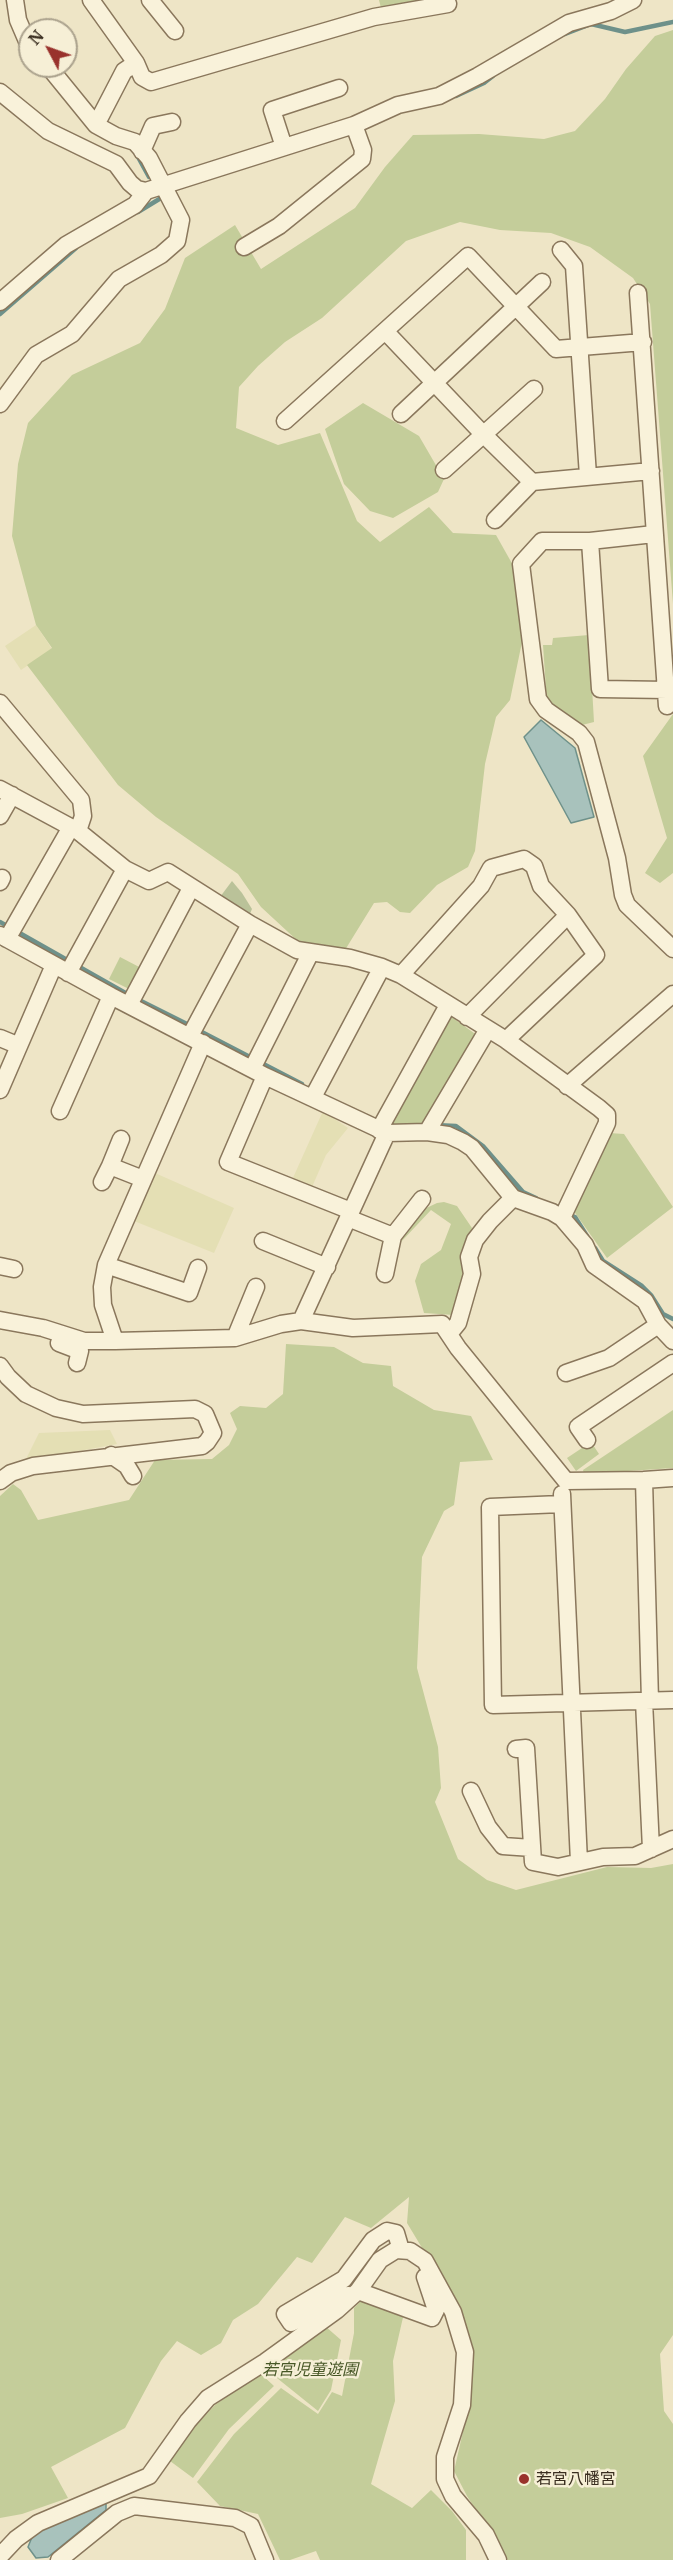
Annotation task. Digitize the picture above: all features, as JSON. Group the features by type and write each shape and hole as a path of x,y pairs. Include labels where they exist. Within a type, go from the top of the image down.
{"street":[{"path":"15,0 18,20"},
{"path":"91,0 136,63 142,77 151,82 374,18 448,4"},
{"path":"150,0 175,31"},
{"path":"0,92 48,131 116,164 130,183 137,189 146,191 354,125 398,105 440,96 569,23 611,11 633,0"},
{"path":"96,125 124,71 136,63"},
{"path":"0,404 36,355 72,334 119,279 161,255 177,241 181,220 149,158 135,142 116,136 96,125 58,78"},
{"path":"284,147 272,110 339,88"},
{"path":"142,151 153,126 172,122"},
{"path":"244,247 279,226 362,159 363,150 354,125"},
{"path":"0,302 66,245 135,205 146,191"},
{"path":"561,250 574,266 588,476"},
{"path":"285,421 468,256 556,349 643,342"},
{"path":"401,414 542,282"},
{"path":"590,541 600,689 667,698 638,293"},
{"path":"386,332 483,435 532,482"},
{"path":"444,470 534,389"},
{"path":"495,520 532,482 651,471"},
{"path":"654,534 590,541 542,541 521,564 538,699 546,710 579,733 586,742 627,905 673,950"},
{"path":"0,703 81,800 83,816 3,937 111,996 259,1072 316,1090 384,1127 430,1126 472,1148 513,1198 562,1218 585,1245 594,1265 645,1301 658,1325 673,1341"},
{"path":"0,816 6,792 75,829 125,869 149,882 168,872 250,924 297,950 310,954 350,958 401,975 506,1040 607,1115 607,1123 562,1218"},
{"path":"401,975 481,886 491,868 524,859 534,866 542,886 568,915 596,955 506,1040"},
{"path":"0,1089 17,1045 61,969 125,869"},
{"path":"129,1005 191,888"},
{"path":"467,1017 568,915"},
{"path":"115,1341 103,1305 102,1287 106,1265 143,1179 197,1040 250,924"},
{"path":"310,954 259,1072 228,1162 393,1236"},
{"path":"316,1090 382,967"},
{"path":"567,1086 673,994"},
{"path":"60,1111 111,996"},
{"path":"302,1321 350,1215 384,1127 448,1005"},
{"path":"430,1126 488,1029"},
{"path":"0,1038 17,1045"},
{"path":"102,1182 122,1138"},
{"path":"110,1166 143,1179"},
{"path":"449,1334 458,1323 472,1274 470,1257 475,1240 513,1198"},
{"path":"385,1274 393,1236 422,1199"},
{"path":"262,1241 327,1267"},
{"path":"106,1265 189,1293 198,1268"},
{"path":"235,1338 256,1287"},
{"path":"0,1320 51,1330 84,1341 235,1338 281,1323 302,1321 353,1328 442,1324 458,1348 566,1481"},
{"path":"566,1373 609,1358 658,1325"},
{"path":"51,1330 50,1339 80,1351 77,1363"},
{"path":"587,1440 578,1426 673,1363"},
{"path":"0,1366 26,1394 56,1408 81,1414 195,1409 205,1414 213,1433 202,1446 111,1455 21,1469 0,1481"},
{"path":"111,1455 127,1466 133,1476"},
{"path":"566,1481 673,1478"},
{"path":"644,1480 651,1849"},
{"path":"566,1481 561,1504 579,1862"},
{"path":"561,1504 490,1507 493,1705 673,1700"},
{"path":"516,1749 526,1748 533,1862 558,1867 603,1857 635,1856 673,1839"},
{"path":"471,1791 488,1827 503,1846 532,1848"},
{"path":"387,2231 396,2233 436,2310 432,2318 356,2293 338,2296 291,2323 285,2314 344,2279 373,2240 387,2231"},
{"path":"7,2560 0,2557 16,2539 38,2523 149,2476 188,2421 208,2398 265,2362 337,2310 356,2293 380,2260 396,2250 425,2261 453,2312 465,2352 462,2405 445,2457 446,2479 453,2496 486,2535 498,2560"},
{"path":"59,2560 117,2513 134,2506 235,2518 251,2526 265,2560"}],"shaded area":[{"path":"36,625 52,649 21,670 5,646"},
{"path":"323,1111 348,1128 326,1155 312,1187 292,1180"},
{"path":"155,1173 234,1208 214,1253 134,1221"},
{"path":"110,1430 117,1444 25,1461 39,1433"}],"green space":[{"path":"379,0 425,0 381,8"},
{"path":"673,30 673,604 650,304 633,278 590,247 551,233 500,230 460,222 406,241 322,318 285,342 239,387 236,428 278,445 320,433 357,521 380,542 429,507 453,533 496,535 514,567 522,642 510,700 496,717 485,764 475,851 468,867 437,885 410,913 400,912 387,902 374,903 345,950 301,944 261,907 238,874 156,817 118,785 27,665 52,648 36,625 12,536 18,464 28,423 72,375 140,343 165,309 185,258 235,225 261,269 355,208 385,167 413,135 479,134 544,139 575,131 605,99 626,69 655,36"},
{"path":"363,403 419,436 444,479 438,492 393,518 370,511 344,484 325,429"},
{"path":"589,635 594,722 578,726 547,703 543,645 552,645 553,638"},
{"path":"673,714 673,873 660,883 645,873 667,838 643,756"},
{"path":"232,881 252,909 249,916 220,897"},
{"path":"120,957 143,969 129,989 109,979"},
{"path":"449,1015 478,1036 427,1123 388,1125"},
{"path":"609,1133 624,1134 673,1207 607,1258 573,1210"},
{"path":"444,1202 457,1206 472,1228 461,1260 467,1274 454,1315 424,1313 415,1281 421,1264 441,1250 451,1224 431,1210 400,1243 418,1212"},
{"path":"286,1344 334,1347 363,1363 391,1366 393,1386 434,1410 471,1416 493,1460 460,1462 454,1505 444,1511 422,1557 417,1668 438,1747 441,1788 435,1802 458,1859 487,1880 516,1890 607,1867 651,1868 673,1864 673,2335 660,2354 664,2411 673,2424 673,2560 508,2560 467,2496 454,2471 470,2401 459,2309 407,2223 409,2197 371,2228 345,2217 312,2263 297,2257 258,2304 233,2320 221,2343 201,2355 177,2341 161,2361 125,2428 51,2467 68,2498 22,2514 0,2518 0,1496 13,1484 21,1490 38,1520 129,1500 155,1460 212,1459 229,1445 237,1429 230,1413 240,1406 266,1408 283,1394"},
{"path":"673,1410 673,1468 584,1474 583,1470"},
{"path":"591,1442 599,1454 576,1471 567,1458"},
{"path":"362,2300 404,2313 393,2361 395,2401 371,2484 412,2508 431,2490 452,2511 466,2530 466,2560 320,2560 316,2551 290,2560 280,2560 258,2514 220,2506 197,2482 234,2434 281,2388 318,2414 332,2392 342,2396 354,2333 354,2308"},
{"name":"若宮児童遊園","path":"325,2326 341,2340 331,2390 318,2411 267,2370"},
{"path":"260,2373 274,2386 229,2429 193,2478 170,2461 186,2436 215,2405"}],"water":[{"path":"541,720 575,748 594,817 571,823 524,737"},
{"path":"106,2503 106,2510 48,2557 36,2558 28,2547 32,2537 46,2527"}],"waterway":[{"path":"565,34 591,24 625,32 673,22"},
{"path":"456,96 484,83 493,76"},
{"path":"138,157 149,177"},
{"path":"138,212 161,198"},
{"path":"0,314 76,248"},
{"path":"0,922 9,927"},
{"path":"16,931 69,961"},
{"path":"76,965 129,995"},
{"path":"137,999 191,1026"},
{"path":"198,1030 302,1084"},
{"path":"435,1125 456,1126 483,1146 523,1192 536,1198"},
{"path":"568,1214 575,1217 587,1236"},
{"path":"595,1248 603,1261 642,1286 651,1295 663,1314 673,1319"}],"place":[{"name":"若宮八幡宮","path":"524,2479"}]}
